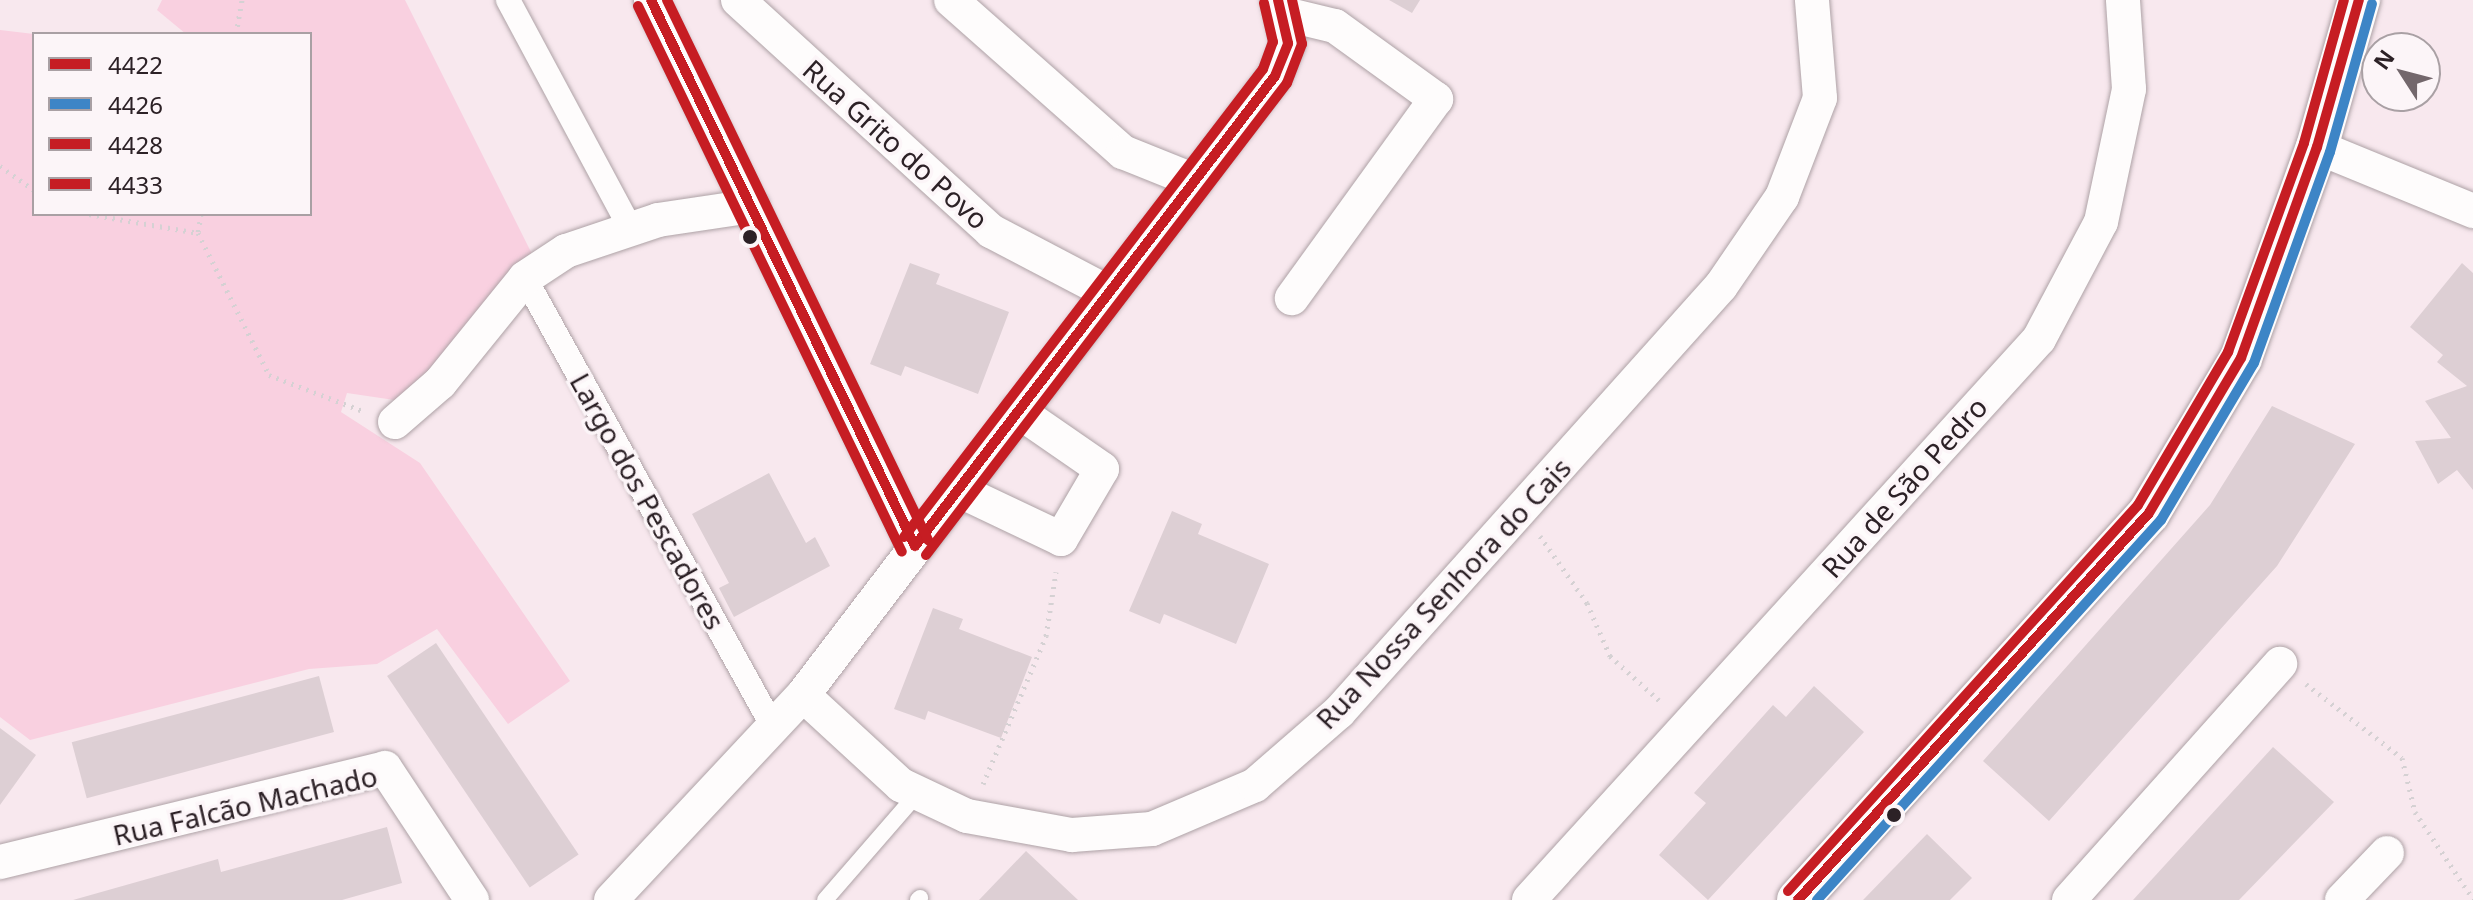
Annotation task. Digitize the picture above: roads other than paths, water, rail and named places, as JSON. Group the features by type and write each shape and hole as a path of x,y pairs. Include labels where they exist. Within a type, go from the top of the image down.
{"street":[{"path":"508,0 630,228"},
{"path":"651,0 915,546"},
{"name":"Rua Grito do Povo","path":"738,0 991,231 1109,293"},
{"path":"951,0 1123,152 1195,181"},
{"name":"Rua Nossa Senhora do Cais","path":"803,695 901,785 967,816 1072,835 1152,829 1255,785 1339,712 1721,286 1782,197 1820,98 1812,0"},
{"name":"Rua de São Pedro","path":"1529,900 2039,339 2101,222 2129,89 2123,0"},
{"path":"1798,900 2149,513 2241,358 2317,147 2359,0"},
{"path":"611,900 803,695 1195,181 1284,60 1282,7 1335,26 1436,99 1292,298"},
{"path":"2317,147 2473,211"},
{"path":"395,422 440,383 525,278 566,251 630,228 752,206"},
{"name":"Largo dos Pescadores","path":"525,278 772,725"},
{"path":"958,490 1061,539 1102,469 1018,411"},
{"path":"2069,900 2280,664"},
{"name":"Rua Falcão Machado","path":"0,862 385,768 472,900"},
{"path":"2342,900 2387,853"}],"lane":[{"path":"825,900 917,794"}]}
